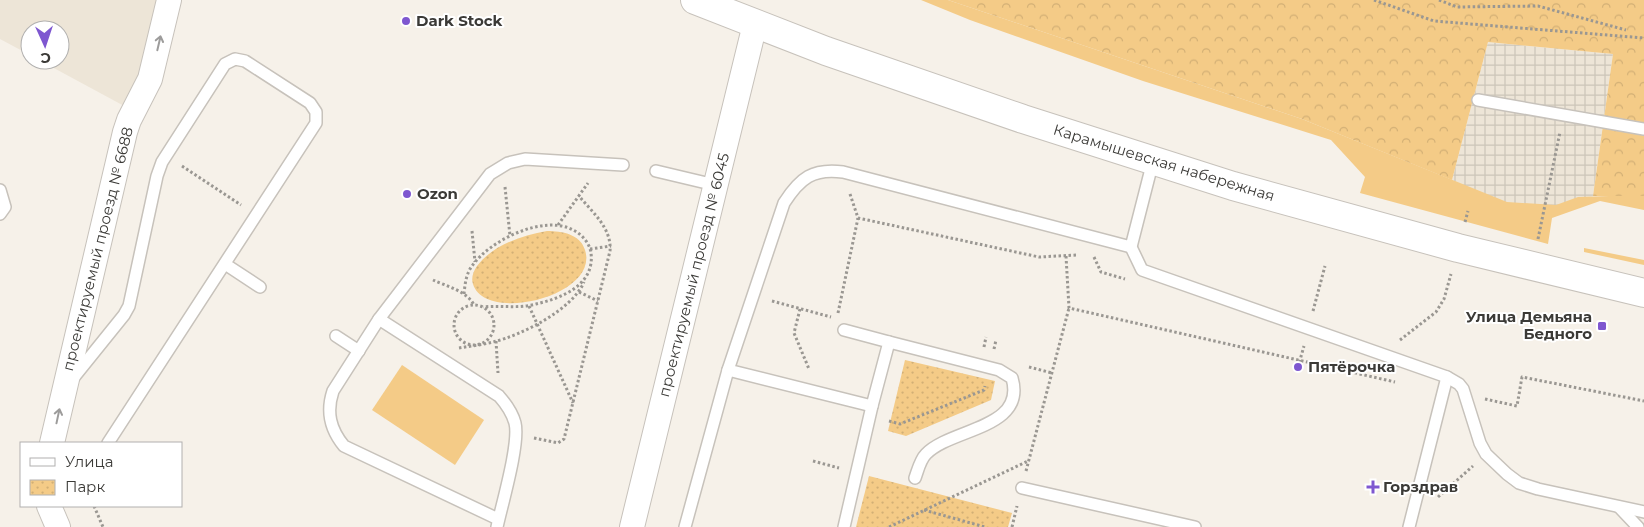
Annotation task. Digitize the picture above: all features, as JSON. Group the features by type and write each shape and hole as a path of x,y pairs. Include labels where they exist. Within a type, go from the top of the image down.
{"street":[{"name":"проектируемый проезд № 6688","path":"52,442 126,132 130,120 151,88 153,71 170,0"},
{"name":"Карамышевская набережная","path":"695,0 826,51 1152,161 1233,186 1458,248 1644,293"},
{"name":"проектируемый проезд № 6045","path":"632,527 755,24"},
{"path":"49,507 58,527"}],"lane":[{"path":"64,388 124,315 129,306 157,176 165,156 224,64 230,60 240,59 310,103 317,117 316,123 109,442"},
{"path":"1478,100 1644,129"},
{"path":"379,319 499,396 509,408 513,416 516,434 497,523 344,446 331,423 329,413 333,391 379,319 490,174 503,165 514,161 534,158 623,165"},
{"path":"1152,161 1131,247 1142,270 1459,384 1463,389 1475,431 1486,454 1500,469 1519,482 1538,489 1644,512"},
{"path":"656,171 715,185"},
{"path":"685,527 728,370 784,203 801,181 810,175 820,171 843,172 1131,247"},
{"path":"0,190 5,207 0,214"},
{"path":"225,264 260,287"},
{"path":"844,330 999,370 1012,378 1015,388 1012,402 1006,412 994,421 938,446 926,454 915,478"},
{"path":"336,336 359,351"},
{"path":"844,527 889,342"},
{"path":"728,370 819,393 871,412"},
{"path":"1411,523 1446,378"},
{"path":"1022,488 1195,527"},
{"path":"1619,507 1638,527"}],"path":[{"path":"1374,0 1434,21 1644,38"},
{"path":"1439,0 1457,7 1538,6 1626,30"},
{"path":"1543,212 1561,129"},
{"path":"165,156 257,215"},
{"path":"558,225 600,163"},
{"path":"503,165 510,236"},
{"path":"837,318 858,218 843,172"},
{"path":"516,434 560,442 564,439 611,246 608,231 578,196"},
{"path":"858,218 1039,256 1074,255"},
{"path":"430,352 496,342 537,324 563,308 579,292 586,277 590,267 590,249 575,230 558,225 539,227 510,236 494,245 475,263 466,279 464,294"},
{"path":"590,249 611,246"},
{"path":"1022,488 1069,308 1066,256"},
{"path":"1309,329 1325,266"},
{"path":"415,272 464,294 474,305"},
{"path":"483,307 490,314 494,323 493,333 487,340 478,345 460,340 455,332 454,322 458,314 465,307 474,305 483,307 529,306 571,292 580,286 586,277"},
{"path":"579,292 598,301"},
{"path":"529,306 573,403"},
{"path":"1069,308 1396,382"},
{"path":"800,309 794,333 819,393"},
{"path":"1381,355 1436,312"},
{"path":"871,412 900,424 984,390 996,340"},
{"path":"496,342 499,396"},
{"path":"1298,367 1300,360"},
{"path":"1490,400 1517,406 1522,377 1644,401"},
{"path":"1411,523 1486,454"},
{"path":"813,461 857,472"},
{"path":"889,527 1029,461"},
{"path":"94,507 103,527"},
{"path":"924,510 985,527"}],"shaded area":[{"path":"0,0 160,0 139,82 126,107 58,70 70,70 70,20 20,20 20,50 0,39"},
{"path":"1488,42 1613,54 1593,196 1553,214 1506,205 1452,180"}],"green space":[{"path":"921,0 948,0 1302,119 1507,202 1556,205 1578,197 1640,195 1644,196 1644,210 1600,201 1552,218 1548,244 1360,193 1365,177 1331,140 1143,81 970,20"},
{"path":"948,0 1644,0 1644,196 1593,196 1613,54 1488,42 1452,180 1302,119"},
{"path":"547,231 570,234 583,245 585,250 585,266 576,280 559,292 539,299 518,303 498,302 482,296 473,284 472,277 484,258 509,242 527,235"},
{"path":"1584,248 1644,260 1644,265 1584,252"},
{"path":"905,360 995,381 991,400 906,436 888,431"},
{"path":"402,365 484,420 455,465 372,410"},
{"path":"869,476 1012,513 1008,527 856,527"}],"place":[{"name":"Dark Stock","path":"406,21"},
{"name":"Ozon","path":"407,194"},
{"name":"Улица Демьяна Бедного","path":"1602,326"},
{"name":"Пятёрочка","path":"1298,367"},
{"name":"Горздрав","path":"1373,487"}]}
